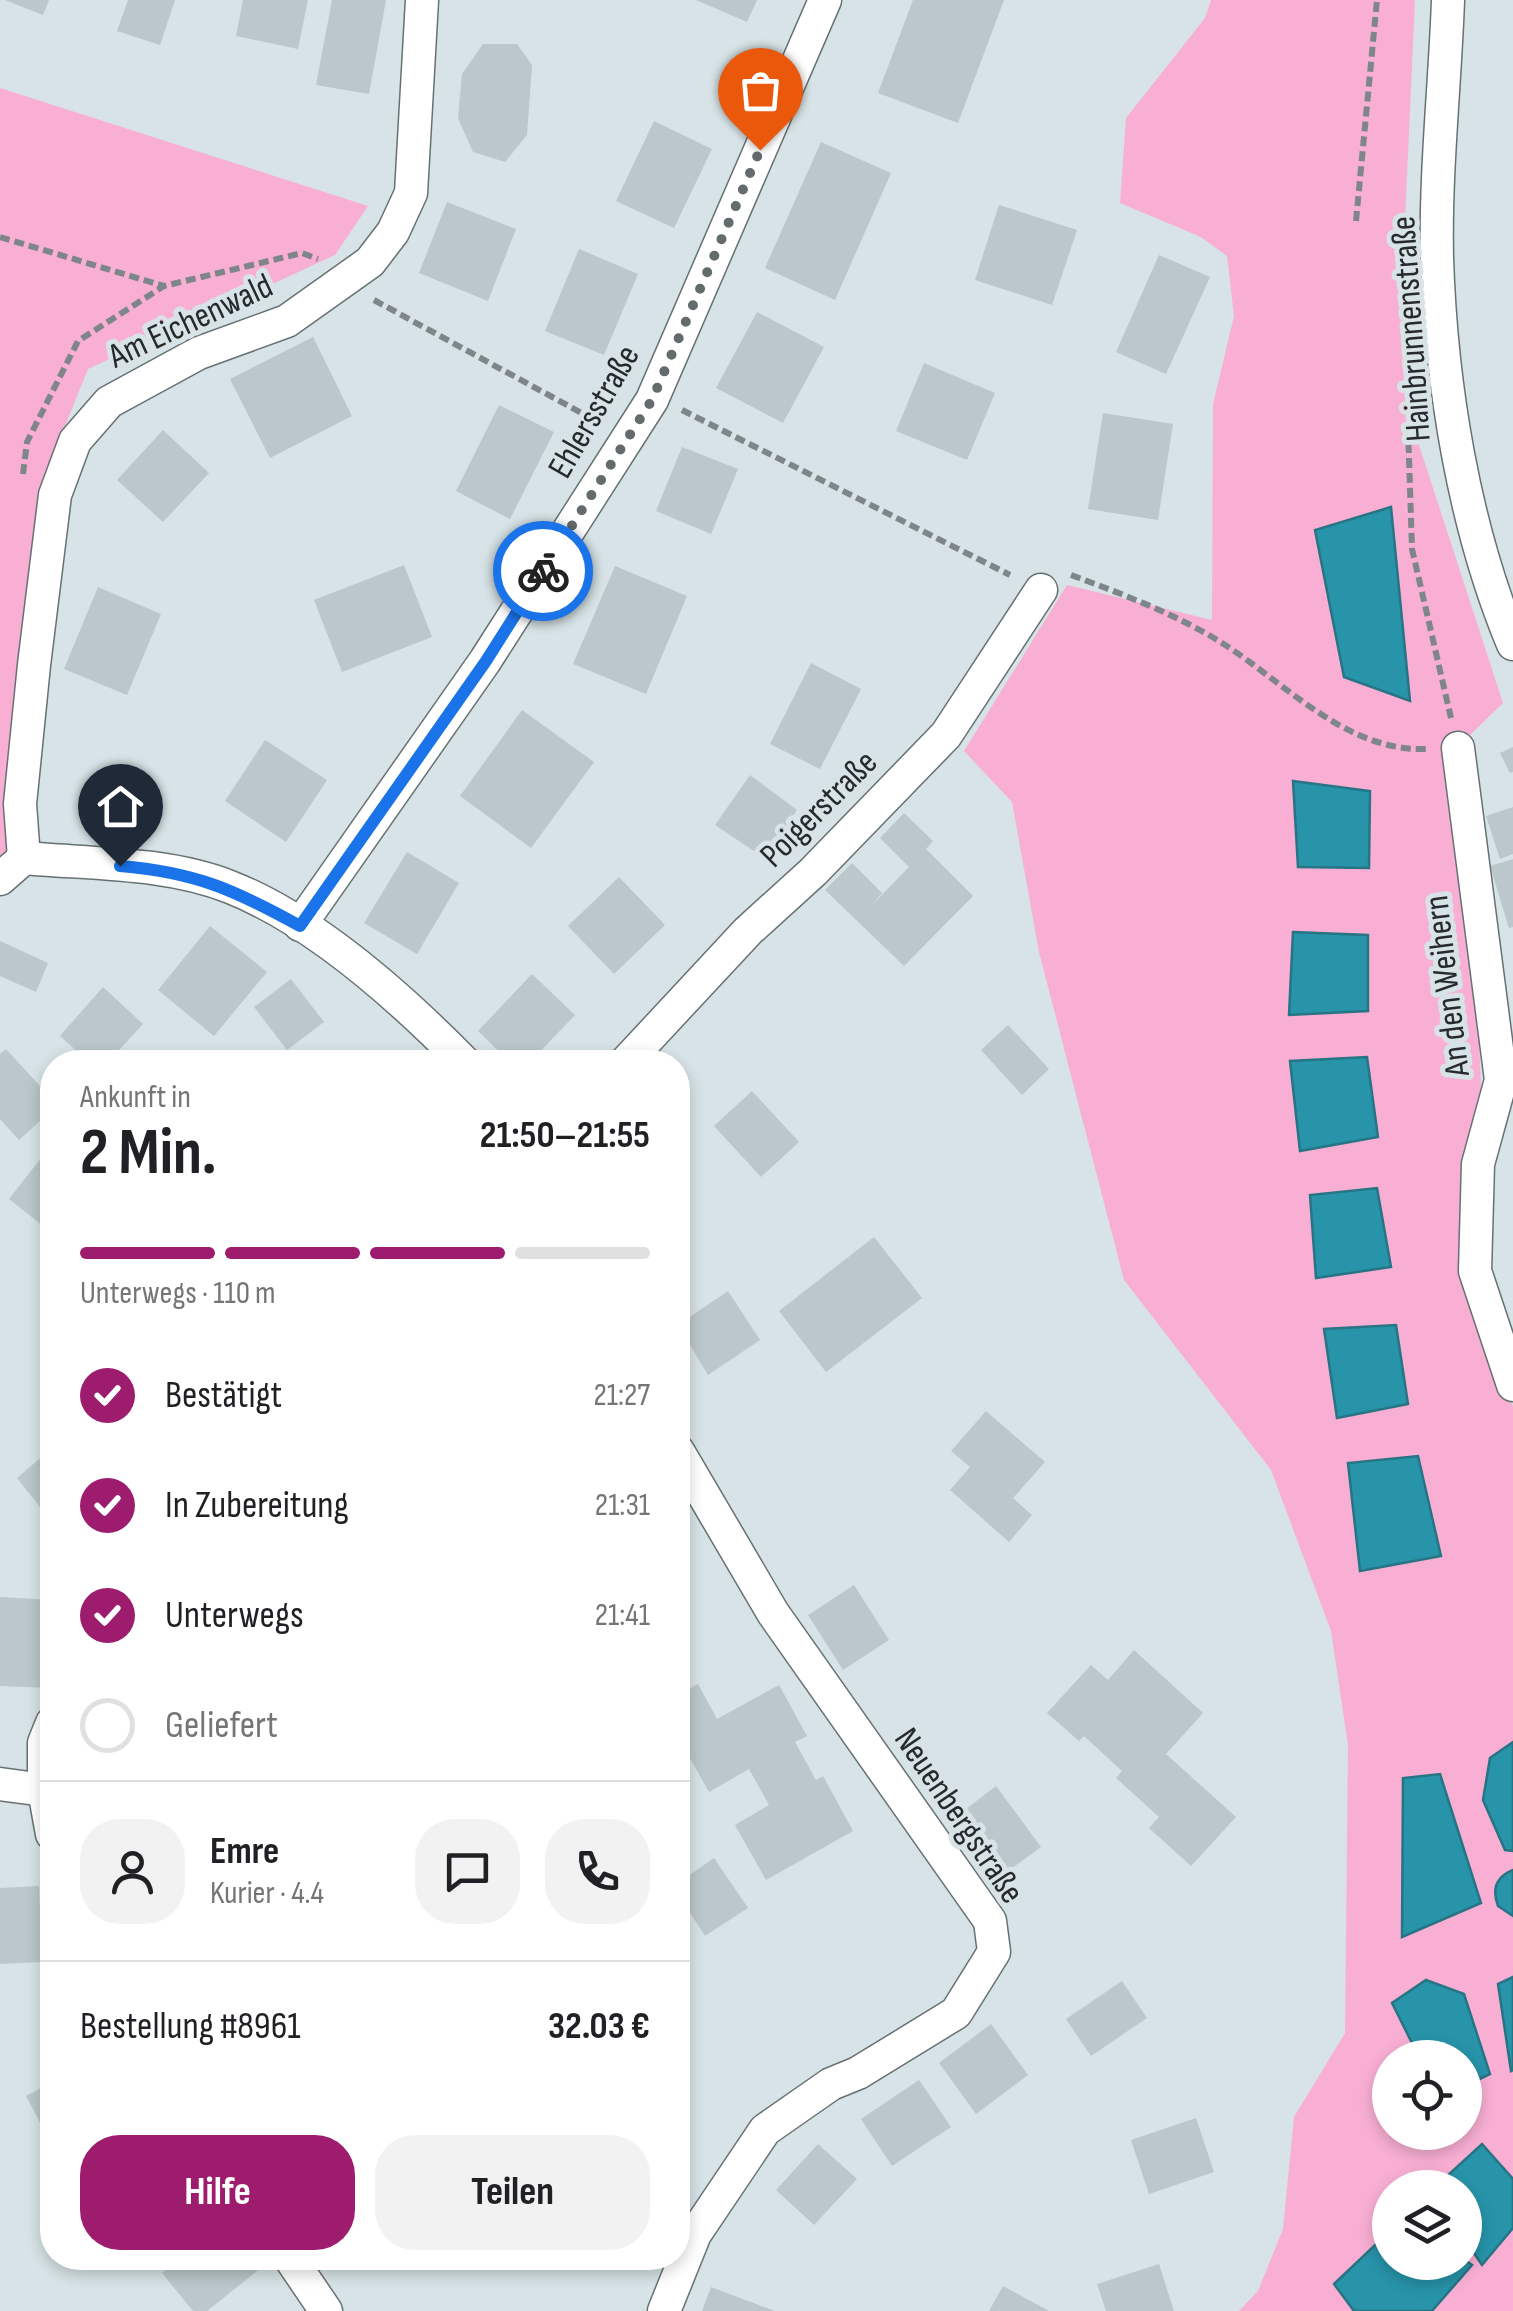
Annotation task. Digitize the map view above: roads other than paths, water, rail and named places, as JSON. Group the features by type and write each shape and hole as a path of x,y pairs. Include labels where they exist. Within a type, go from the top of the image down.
{"street":[{"name":"Am Eichenwald","path":"12,868 55,496 75,441 109,402 198,353 287,322 370,262 393,232 410,192 422,0"},
{"name":"Ehlersstraße","path":"300,926 486,661 652,400 825,0"},
{"name":"Hainbrunnenstraße","path":"1448,0 1437,257 1451,423 1500,612 1513,644"},
{"name":"Poigerstraße","path":"637,1050 748,932 814,872 946,735 1052,582"},
{"name":"An den Weihern","path":"1458,748 1501,1080 1478,1164 1475,1271 1513,1386"},
{"path":"12,868 152,868 230,887 300,926 416,1014 452,1050"},
{"name":"Neuenbergstraße","path":"690,1471 773,1612 990,1921 994,1952 956,2013 858,2073 830,2084 765,2130 690,2246"},
{"path":"0,1784 40,1789"},
{"path":"298,2270 326,2311"},
{"name":"Neuenbergstraße","path":"664,2311 681,2270"}],"water":[{"path":"1391,507 1410,701 1344,677 1315,530"},
{"path":"1293,781 1370,791 1369,868 1298,867"},
{"path":"1293,932 1368,935 1368,1011 1289,1015"},
{"path":"1367,1057 1378,1137 1300,1151 1290,1061"},
{"path":"1377,1188 1391,1267 1316,1278 1310,1195"},
{"path":"1396,1325 1408,1404 1337,1418 1324,1329"},
{"path":"1418,1456 1441,1556 1360,1571 1348,1463"},
{"path":"1513,1742 1513,1851 1505,1850 1483,1800 1490,1758"},
{"path":"1440,1774 1481,1903 1402,1937 1403,1778"},
{"path":"1513,1870 1513,1916 1498,1906 1495,1895 1499,1880"},
{"path":"1513,1977 1513,2070 1511,2071 1498,1984"},
{"path":"1426,1980 1464,1994 1479,2040 1410,2040 1392,2003"},
{"path":"1482,2049 1490,2074 1482,2078"},
{"path":"1482,2144 1513,2179 1513,2228 1482,2265 1482,2170 1454,2170 1475,2150 1482,2150"},
{"path":"1372,2248 1372,2280 1459,2280 1432,2311 1354,2311 1334,2284"}]}
